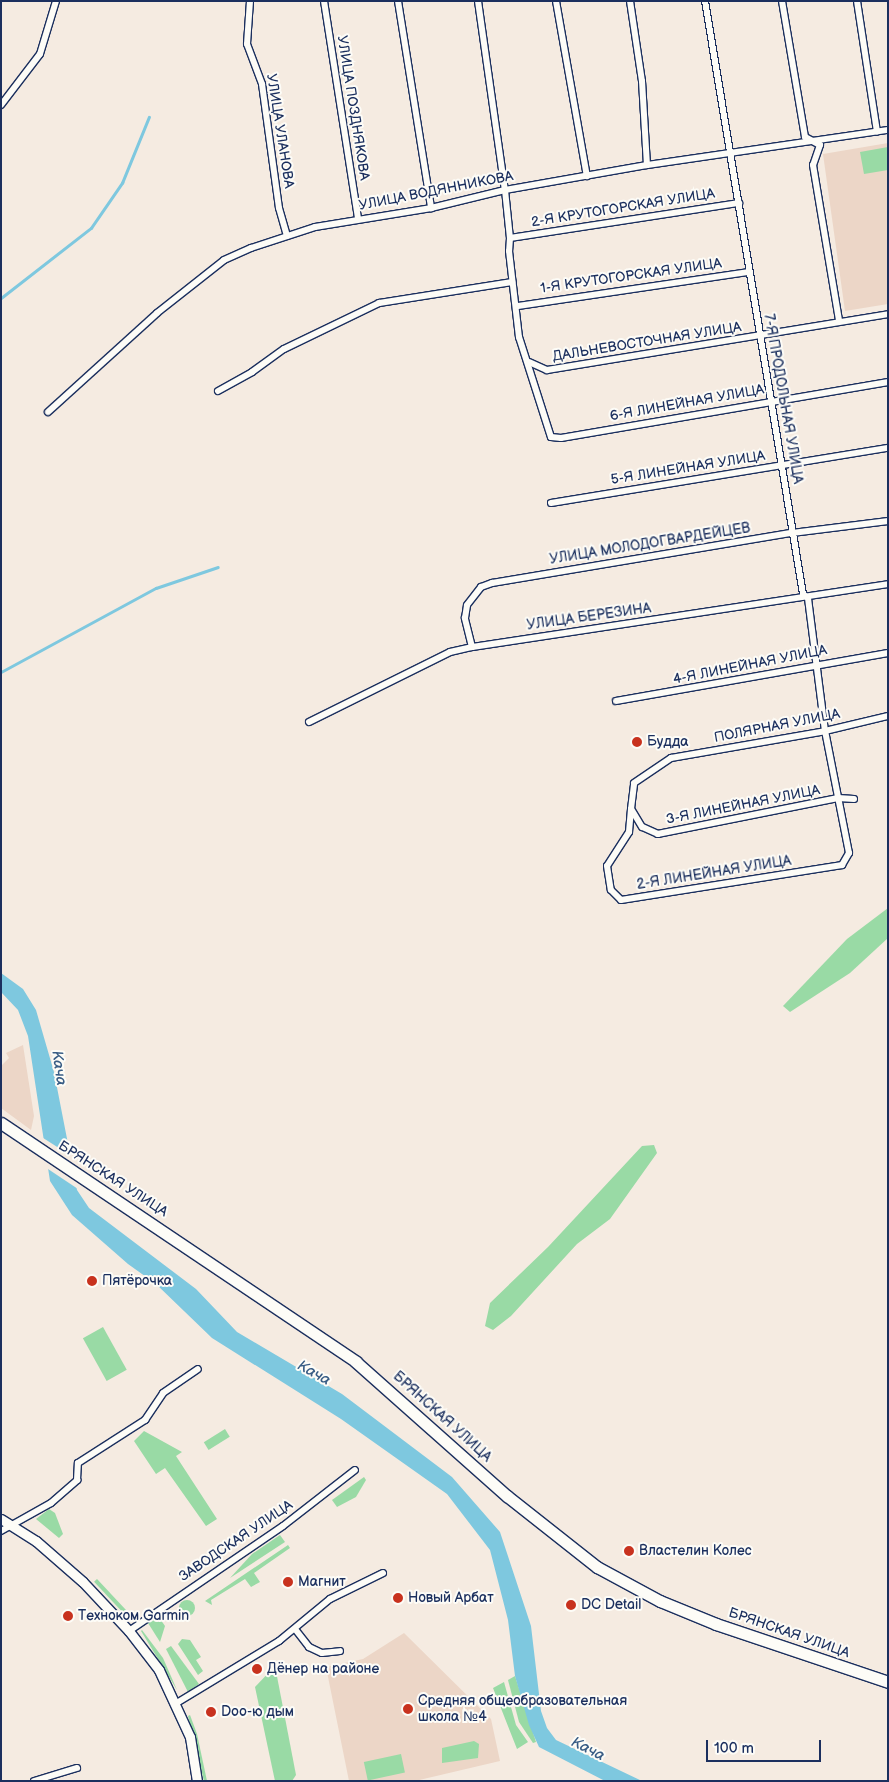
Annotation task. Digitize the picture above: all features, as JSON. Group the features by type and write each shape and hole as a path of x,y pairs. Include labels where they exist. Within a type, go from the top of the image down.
{"highway":[{"name":"БРЯНСКАЯ УЛИЦА","path":"1,1123 84,1176 356,1362 556,1537 625,1584 716,1624 888,1682"}],"street":[{"path":"1,105 40,54 56,1"},
{"name":"УЛИЦА УЛАНОВА","path":"250,1 247,44 262,84 279,208 287,236"},
{"name":"УЛИЦА ПОЗДНЯКОВА","path":"324,1 358,219"},
{"path":"398,1 432,208"},
{"path":"478,1 505,190 512,282 518,306 519,337 529,362"},
{"path":"556,1 587,176"},
{"path":"630,1 642,81 647,165"},
{"name":"7-Я ПРОДОЛЬНАЯ УЛИЦА","path":"705,1 732,154 748,272 792,533 803,594 808,598 815,665 838,798"},
{"path":"782,1 805,137 820,145 813,165 839,321"},
{"path":"856,1 877,131"},
{"name":"УЛИЦА ВОДЯННИКОВА","path":"48,412 157,312 224,260 287,236 358,219 432,208 505,190 647,165 888,130"},
{"name":"2-Я КРУТОГОРСКАЯ УЛИЦА","path":"510,238 738,203"},
{"name":"1-Я КРУТОГОРСКАЯ УЛИЦА","path":"518,306 748,272"},
{"path":"218,391 252,372 284,349 379,303 512,282"},
{"name":"ДАЛЬНЕВОСТОЧНАЯ УЛИЦА","path":"529,362 547,370 760,337 839,321 888,314"},
{"name":"6-Я ЛИНЕЙНАЯ УЛИЦА","path":"529,362 551,437 561,438 888,382"},
{"name":"5-Я ЛИНЕЙНАЯ УЛИЦА","path":"552,504 888,448"},
{"name":"УЛИЦА МОЛОДОГВАРДЕЙЦЕВ","path":"472,646 466,612 473,595 482,587 614,562 792,533 888,521"},
{"name":"УЛИЦА БЕРЕЗИНА","path":"309,722 450,652 472,646 808,598 888,584"},
{"name":"4-Я ЛИНЕЙНАЯ УЛИЦА","path":"616,701 888,653"},
{"name":"ПОЛЯРНАЯ УЛИЦА","path":"632,809 634,783 648,770 671,758 825,731 888,716"},
{"name":"3-Я ЛИНЕЙНАЯ УЛИЦА","path":"632,809 642,827 658,834 838,798 854,799"},
{"name":"2-Я ЛИНЕЙНАЯ УЛИЦА","path":"632,809 629,832 607,866 611,890 621,900 842,865 850,847 838,798"},
{"path":"1,1531 15,1525 51,1503 77,1480 78,1463 145,1420 163,1393 198,1369"},
{"name":"ЗАВОДСКАЯ УЛИЦА","path":"129,1631 282,1526 356,1470"},
{"path":"1,1519 15,1525 75,1574 129,1631 159,1670 190,1737 196,1781"},
{"path":"175,1704 295,1629 330,1599 383,1573"},
{"path":"295,1629 309,1647 322,1653 340,1651"},
{"path":"34,1781 78,1768"}],"shaded area":[{"path":"888,143 888,304 845,311 823,154"},
{"path":"23,1045 34,1116 31,1130 1,1108 1,1066 9,1058 6,1053"},
{"name":"Средняя общеобразовательная школа №4","path":"404,1633 491,1719 500,1761 415,1781 349,1781 326,1667 363,1659"}],"green space":[{"path":"888,147 888,170 864,174 860,152"},
{"path":"888,908 888,938 850,973 790,1012 783,1006 847,939"},
{"path":"654,1145 657,1153 610,1219 577,1244 511,1316 493,1330 485,1326 490,1303 548,1247 642,1146"},
{"path":"103,1327 127,1370 107,1381 83,1338"},
{"path":"225,1429 230,1437 209,1450 204,1442"},
{"path":"144,1431 182,1452 176,1456 217,1519 206,1526 165,1468 156,1474 134,1441"},
{"path":"364,1477 366,1480 356,1497 337,1507 332,1500"},
{"path":"49,1509 55,1513 63,1534 59,1538 36,1519"},
{"path":"280,1535 285,1542 230,1578 252,1554"},
{"path":"288,1545 290,1548 254,1573 260,1582 251,1587 245,1579 211,1600 212,1605 205,1601"},
{"path":"97,1579 130,1614 127,1617 94,1582"},
{"path":"184,1600 190,1600 195,1605 193,1614 184,1616 179,1611 179,1605"},
{"path":"158,1616 165,1626 160,1642 148,1623"},
{"path":"141,1631 163,1658 177,1690"},
{"path":"182,1639 190,1640 201,1657 196,1660 203,1671 198,1675 178,1644"},
{"path":"171,1646 199,1684 188,1692 166,1649"},
{"path":"275,1666 296,1775 292,1781 275,1781 255,1687"},
{"path":"515,1676 536,1742 533,1743 519,1722 508,1680"},
{"path":"504,1682 516,1725 528,1742 517,1749 493,1688"},
{"path":"190,1715 197,1734 207,1781 204,1781 188,1716"},
{"path":"474,1741 479,1744 478,1758 442,1763 442,1748"},
{"path":"401,1754 405,1773 368,1780 364,1762"}],"water":[{"name":"Кача","path":"1,973 23,989 36,1010 54,1072 77,1190 89,1208 196,1289 237,1332 342,1394 452,1477 500,1532 531,1626 541,1711 547,1728 556,1740 642,1781 605,1781 539,1747 529,1725 515,1676 508,1620 490,1550 447,1494 341,1419 212,1338 156,1284 128,1264 72,1215 50,1181 28,1036 18,1010 1,992"}],"pier":[{"path":"40,1136 73,1157 81,1191 45,1167"}],"waterway":[{"path":"1,298 91,228 122,183 149,117"},
{"path":"1,672 156,588 218,567"}],"place":[{"name":"Будда","path":"637,742"},
{"name":"Пятёрочка","path":"92,1281"},
{"name":"Властелин Колес","path":"629,1551"},
{"name":"Магнит","path":"288,1582"},
{"name":"Новый Арбат","path":"398,1598"},
{"name":"DC Detail","path":"571,1605"},
{"name":"Техноком Garmin","path":"68,1616"},
{"name":"Дёнер на районе","path":"257,1669"},
{"name":"Средняя общеобразовательная школа №4","path":"408,1709"},
{"name":"Doo-ю дым","path":"211,1712"}]}
